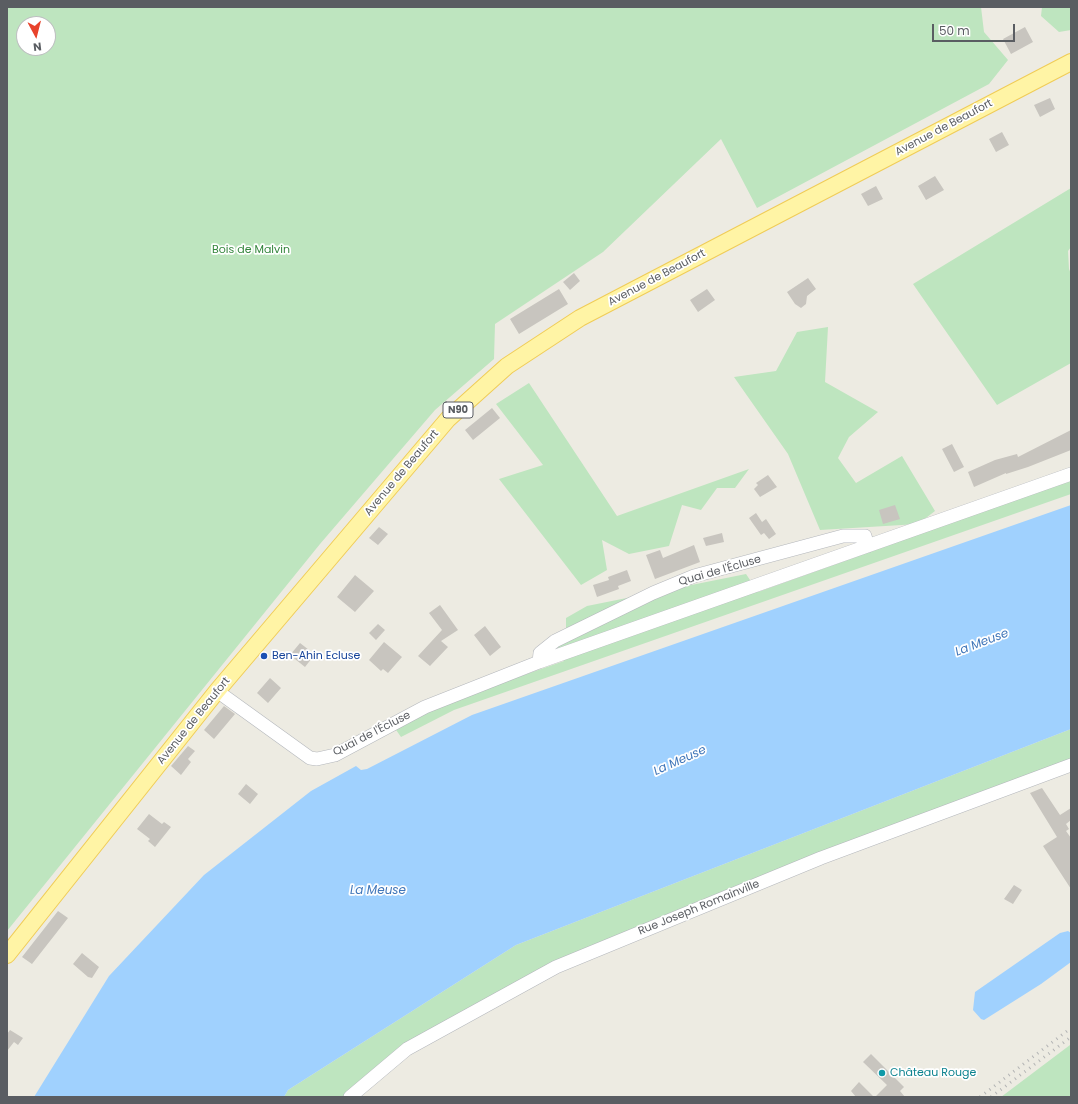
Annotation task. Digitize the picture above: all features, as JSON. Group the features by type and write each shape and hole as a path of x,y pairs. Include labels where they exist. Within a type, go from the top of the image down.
{"main road":[{"name":"Avenue de Beaufort","path":"7,955 217,691 448,419 507,366 580,318 1071,62"}],"street":[{"name":"Quai de l'Écluse","path":"217,691 310,758 317,760 335,755 425,707 539,662 1071,474"},
{"name":"Quai de l'Écluse","path":"539,662 540,653 555,641 653,593 694,576 843,536 865,536 868,546"},
{"name":"Rue Joseph Romainville","path":"350,1097 407,1049 556,967 820,858 1071,766"}],"green space":[{"name":"Bois de Malvin","path":"7,7 981,7 984,32 1008,60 989,84 757,208 721,139 603,252 495,324 494,359 435,410 320,544 7,931"},
{"path":"1042,7 1071,7 1071,30 1059,32 1041,16"},
{"path":"1071,188 1071,247 1068,251 1069,269 1071,274 1071,363 997,405 913,284"},
{"path":"828,327 825,382 878,412 849,437 838,458 856,483 902,456 935,511 918,524 820,530 788,454 734,377 776,371 797,332"},
{"path":"529,383 617,516 749,469 735,488 717,488 701,510 682,505 669,546 629,554 602,540 607,570 581,585 499,479 543,465 496,404"},
{"path":"1071,480 1071,494 454,710 401,737 394,727 452,700 564,661 553,636 566,629 566,618 587,606 746,574 758,592"},
{"path":"1071,729 1071,765 609,945 407,1049 356,1097 284,1097 288,1090 516,945"},
{"path":"1070,1045 1071,1097 1001,1097"}],"water":[{"name":"La Meuse","path":"1071,505 1071,729 516,945 288,1090 284,1097 34,1097 109,976 204,875 311,791 356,766 361,770 367,769 472,715"},
{"path":"1068,931 1071,933 1071,962 1041,984 984,1020 981,1019 973,1010 975,992 1060,933"}],"building":[{"path":"1025,27 1033,42 1011,54 1003,39"},
{"path":"1050,98 1055,109 1040,117 1034,105"},
{"path":"1002,132 1009,145 996,152 989,139"},
{"path":"935,176 944,190 926,200 918,186"},
{"path":"876,186 883,199 868,206 861,194"},
{"path":"574,273 580,281 570,290 563,282"},
{"path":"808,278 816,289 807,296 806,304 801,308 795,304 787,292"},
{"path":"559,289 568,304 519,334 510,319"},
{"path":"707,289 715,300 698,312 690,300"},
{"path":"492,408 500,418 473,440 465,430"},
{"path":"1071,430 1071,450 1028,467 1006,473 974,487 968,472 995,460 1017,454 1018,457"},
{"path":"952,444 964,467 954,472 942,449"},
{"path":"768,475 777,487 760,497 754,489 758,485 756,483"},
{"path":"895,505 900,519 883,524 879,510"},
{"path":"756,513 762,522 766,519 776,534 769,539 764,533 761,535 749,518"},
{"path":"379,527 388,534 378,545 369,538"},
{"path":"722,533 724,542 706,546 703,538"},
{"path":"694,545 700,562 655,579 646,555 660,550 663,558"},
{"path":"627,570 631,581 618,586 619,589 597,597 593,585 609,580 608,577"},
{"path":"355,575 374,591 355,612 337,597"},
{"path":"440,605 458,630 441,641 448,647 430,666 418,656 442,630 429,613"},
{"path":"378,624 385,630 376,640 369,633"},
{"path":"485,626 501,647 490,656 474,635"},
{"path":"384,642 402,657 388,673 383,669 381,671 369,660"},
{"path":"300,643 309,650 307,653 312,658 305,667 290,655"},
{"path":"270,678 281,688 268,703 257,693"},
{"path":"224,706 235,714 214,739 204,730"},
{"path":"188,746 195,751 188,759 191,762 181,775 171,766"},
{"path":"246,784 258,794 250,804 238,794"},
{"path":"1042,788 1060,815 1071,808 1071,820 1066,824 1069,829 1066,831 1071,838 1071,889 1043,846 1057,837 1030,793"},
{"path":"149,814 162,824 164,822 171,827 155,847 148,841 150,839 137,829"},
{"path":"1014,885 1022,890 1013,904 1004,899"},
{"path":"58,911 68,918 32,964 22,957"},
{"path":"82,953 99,967 92,978 88,977 73,964"},
{"path":"10,1030 23,1038 18,1045 14,1042 7,1051 7,1034"},
{"name":"Château Rouge","path":"871,1054 904,1087 900,1091 905,1097 875,1097 887,1085 863,1062"},
{"name":"Château Rouge","path":"859,1082 874,1097 856,1097 851,1091"}],"railway":[{"path":"980,1097 1071,1028"},
{"path":"991,1097 1071,1037"}],"place":[{"name":"Ben-Ahin Ecluse","path":"264,656"},
{"name":"Château Rouge","path":"882,1073"}]}
